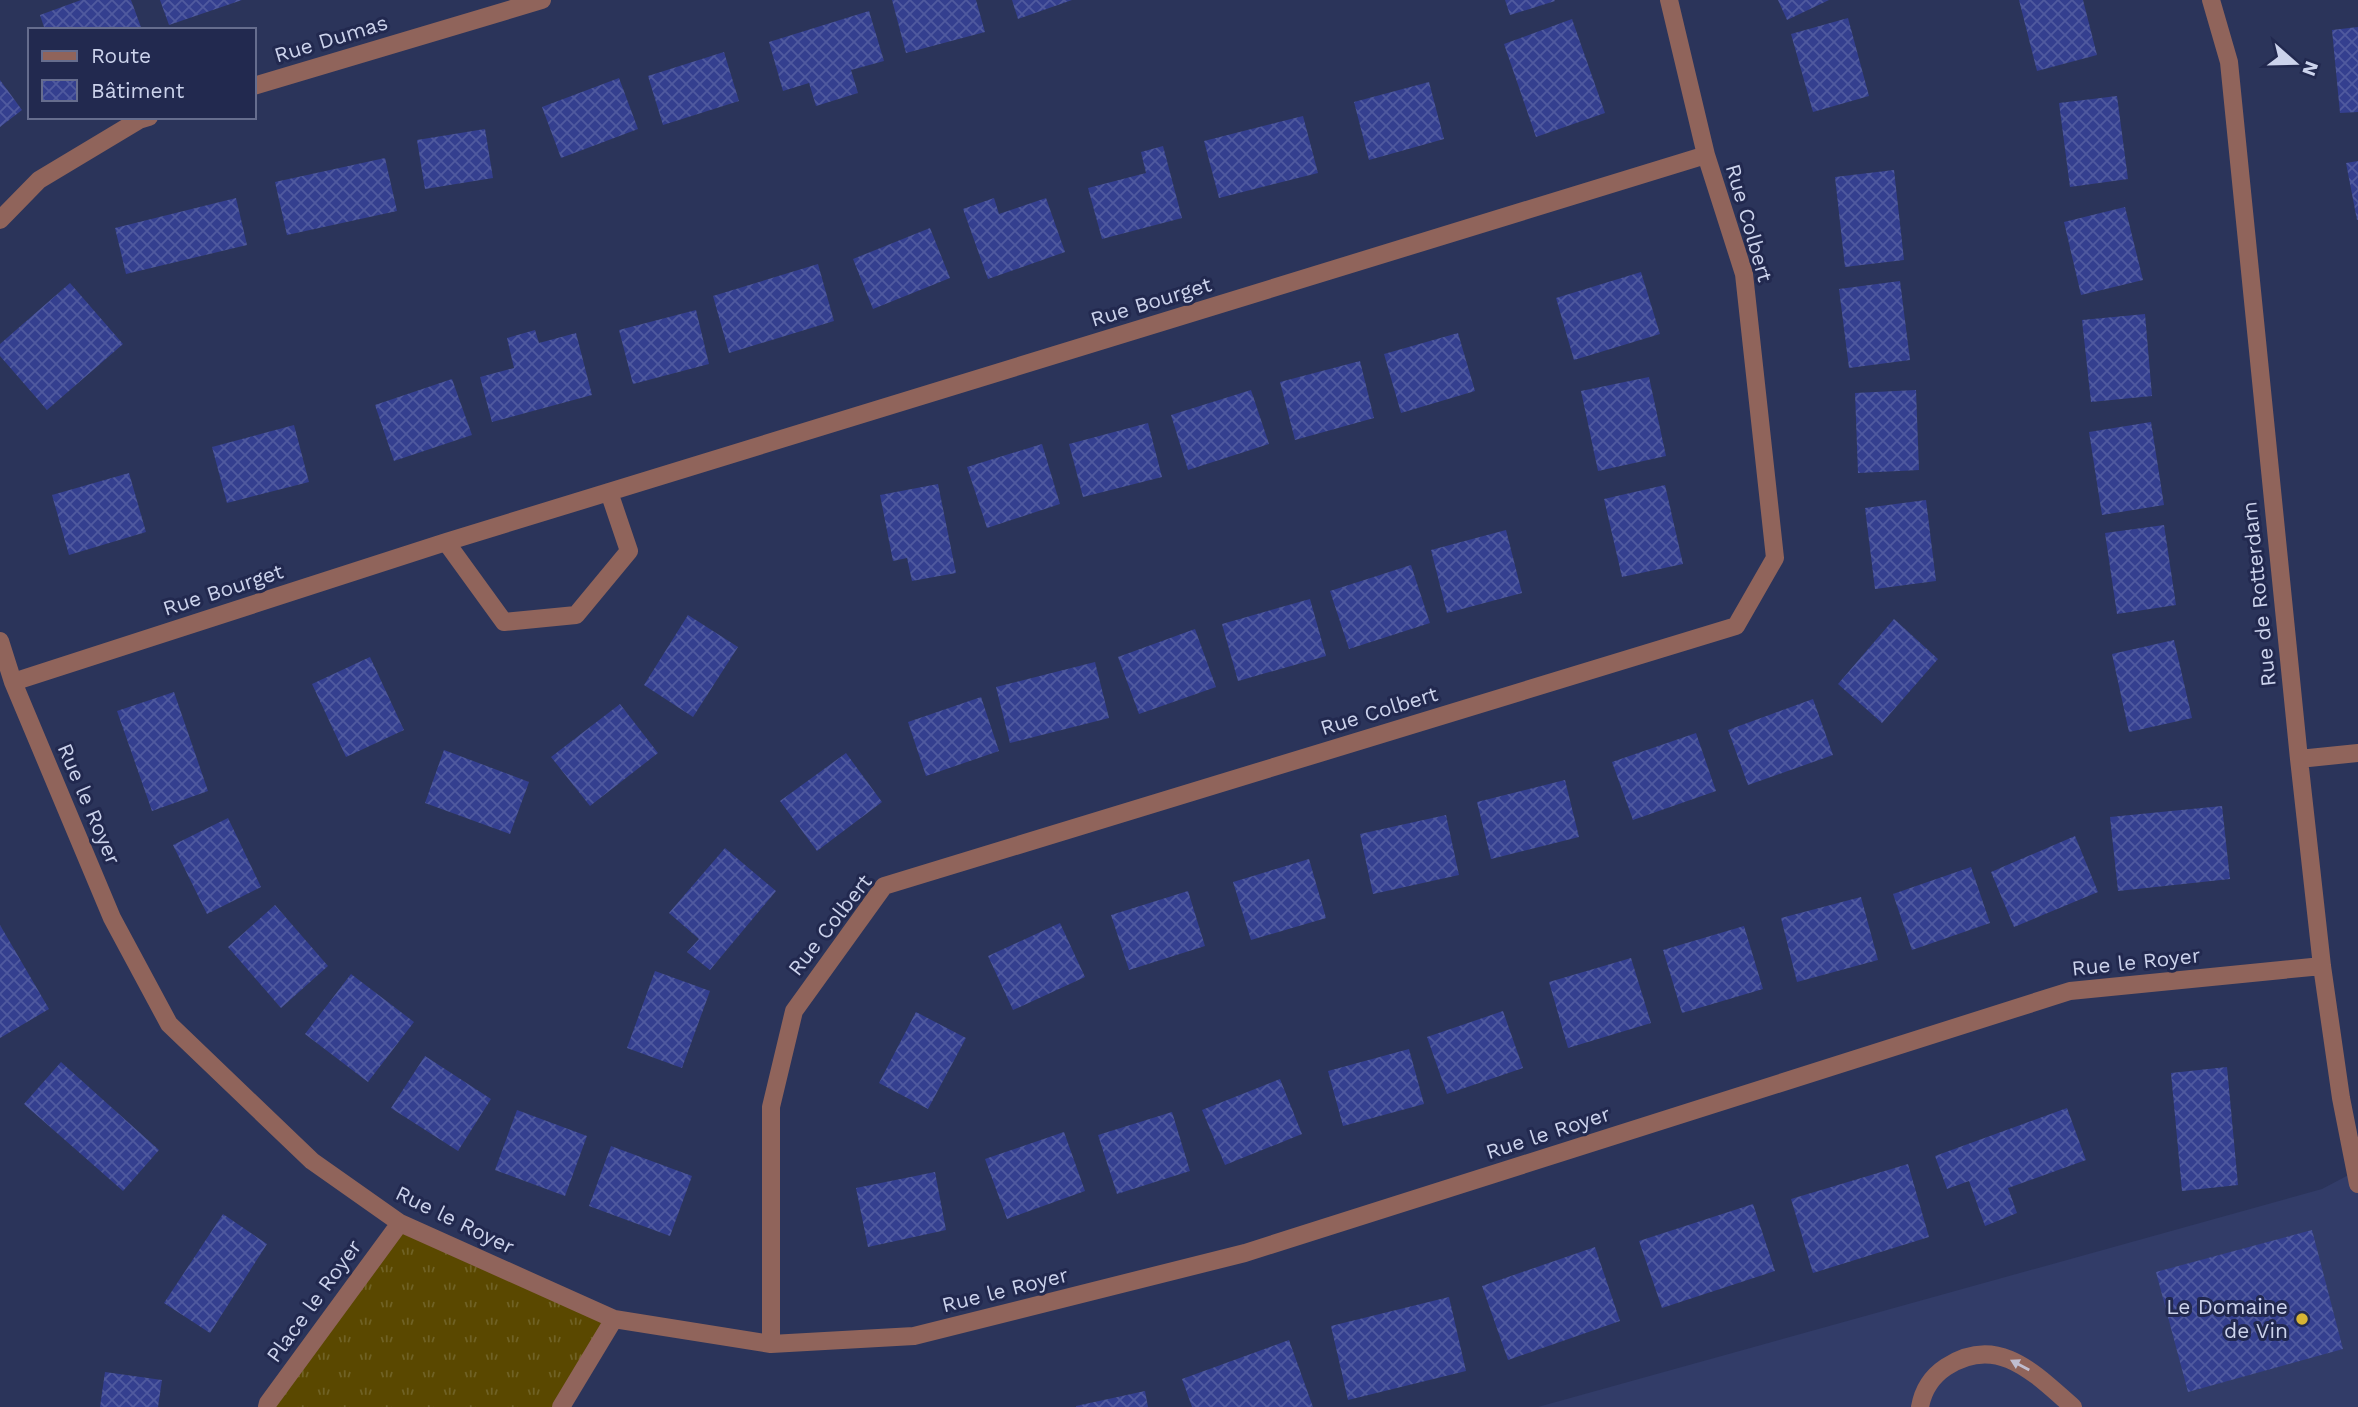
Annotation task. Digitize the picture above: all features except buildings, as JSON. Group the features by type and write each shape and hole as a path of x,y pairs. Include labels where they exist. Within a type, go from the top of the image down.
{"street":[{"name":"Rue Dumas","path":"256,85 542,0"},
{"name":"Rue Colbert","path":"771,1344 771,1107 794,1011 884,886 1735,626 1775,558 1744,274 1706,155 1669,0"},
{"name":"Rue de Rotterdam","path":"2211,0 2229,62 2322,967 2341,1098 2358,1184"},
{"path":"0,220 39,180 142,119"},
{"name":"Rue Bourget","path":"13,682 446,542 1706,155"},
{"path":"446,542 504,622 576,615 629,551 609,492"},
{"name":"Rue le Royer","path":"0,641 13,682 112,918 169,1024 312,1161 400,1223 614,1319 771,1344 914,1336 1245,1253 2070,991 2322,967"},
{"path":"2299,759 2358,753"},
{"name":"Place le Royer","path":"267,1407 400,1223"},
{"path":"561,1407 614,1319"},
{"path":"1920,1407 1924,1390 1941,1370 1969,1356 1985,1353 1998,1354 2032,1372 2073,1407"}],"shaded area":[{"path":"2358,1170 2358,1407 1538,1407 2322,1189"}],"green space":[{"path":"400,1223 614,1319 561,1407 267,1407"}],"place":[{"name":"Le Domaine de Vin","path":"2302,1319"}]}
